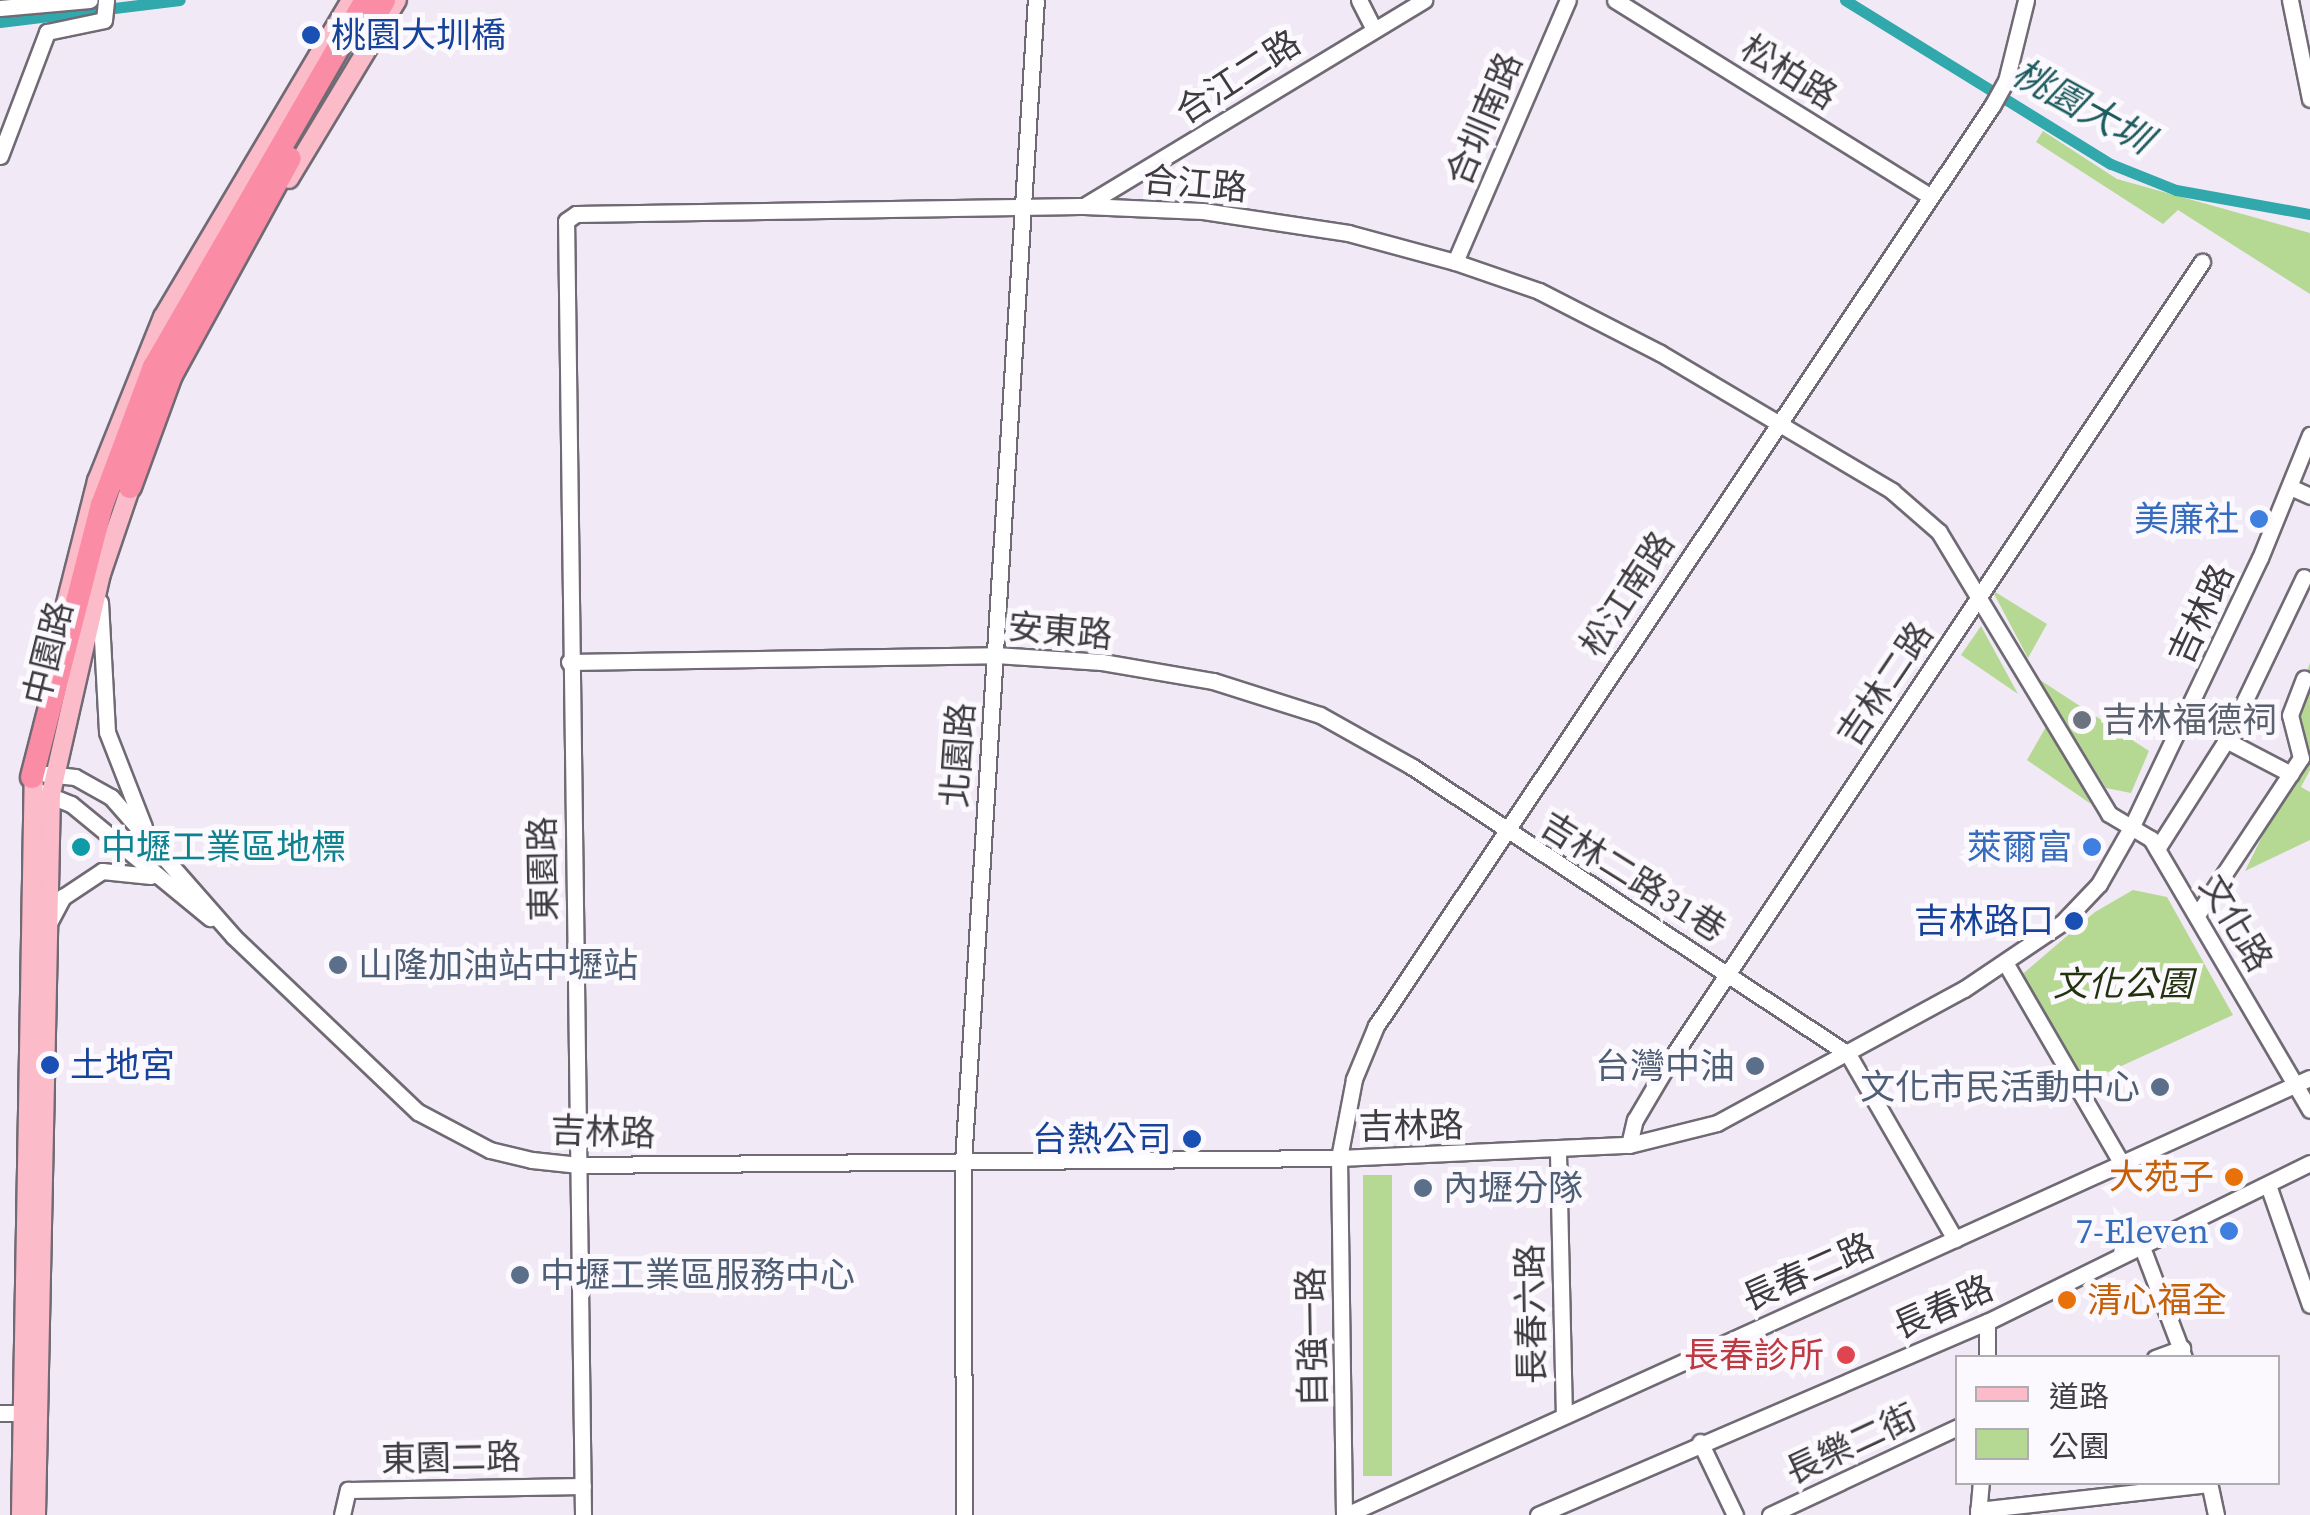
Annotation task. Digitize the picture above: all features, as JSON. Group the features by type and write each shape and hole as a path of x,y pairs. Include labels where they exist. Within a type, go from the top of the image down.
{"highway":[{"path":"42,784 102,505 162,371 366,0"},
{"path":"130,486 162,371 384,0"}],"main road":[{"name":"中園路","path":"36,1515 30,1413 42,784 75,555 118,424 201,246 351,0"},
{"path":"365,52 384,0"},
{"name":"中園路","path":"21,1515 30,1413 44,934 42,784 130,486 234,268 396,0"}],"street":[{"path":"0,8 90,0"},
{"path":"0,156 47,32 104,20 106,0"},
{"name":"北園路","path":"964,1515 963,1162 1036,0"},
{"path":"1359,0 1372,26"},
{"name":"合江二路","path":"1084,206 1372,26 1424,0"},
{"name":"合圳南路","path":"1455,262 1568,0"},
{"name":"松柏路","path":"1615,0 1930,196"},
{"name":"松江南路","path":"1339,1158 1354,1079 1376,1026 1994,101 2006,82 2026,0"},
{"path":"2290,0 2310,100"},
{"name":"合江路","path":"566,222 576,214 1084,206 1203,211 1348,233 1455,262 1539,291 1778,420 1928,520 1980,598"},
{"name":"東園路","path":"566,222 583,1515"},
{"name":"吉林二路","path":"1629,1145 1635,1120 1728,973 2202,262"},
{"name":"吉林路","path":"42,784 94,784 234,937 418,1112 490,1150 579,1165 1339,1158 1558,1153 1629,1145 1717,1122 1848,1054 2038,944 2099,884 2132,826 2310,435"},
{"path":"2290,486 2310,496"},
{"path":"101,574 98,644 107,732 149,840"},
{"path":"2158,849 2226,740 2304,577"},
{"name":"文化路","path":"1980,598 2109,814 2132,826 2158,849 2303,1082 2310,1110"},
{"name":"安東路","path":"569,662 994,655 1102,662 1213,681 1308,710 1411,766 1506,832"},
{"path":"2197,915 2301,758 2290,715 2304,679"},
{"path":"2226,740 2291,774"},
{"name":"吉林路","path":"42,784 234,937"},
{"name":"吉林二路31巷","path":"1506,832 1848,1054"},
{"path":"44,934 63,897 102,872 128,870 160,879"},
{"path":"2006,964 2122,1164"},
{"path":"1848,1054 1956,1239"},
{"name":"長春二路","path":"1345,1515 2303,1082"},
{"name":"長春六路","path":"1558,1153 1564,1414"},
{"name":"自強一路","path":"1339,1158 1345,1515"},
{"name":"長春路","path":"1538,1515 1700,1442 1988,1322 2140,1242 2310,1162"},
{"path":"2268,1184 2310,1305"},
{"path":"2140,1242 2183,1353"},
{"path":"1987,1355 1988,1322"},
{"path":"0,1414 30,1413"},
{"name":"長樂二街","path":"1770,1515 1955,1427"},
{"path":"1700,1442 1735,1515"},
{"path":"1980,1485 1978,1513 2194,1485"},
{"path":"2209,1485 2216,1515"},
{"name":"東園二路","path":"342,1515 348,1490 583,1486"}],"green space":[{"path":"2043,131 2117,179 2310,233 2310,294 2178,210 2163,224 2036,142"},
{"path":"1992,590 2047,624 2028,658"},
{"path":"1981,626 2018,694 1961,655"},
{"path":"2310,663 2310,770 2301,787 2310,792 2310,840 2245,871 2304,752 2292,712"},
{"path":"2037,678 2149,751 2131,793 2106,788"},
{"path":"2047,725 2091,804 2027,760"},
{"name":"文化公園","path":"2133,890 2167,897 2233,1015 2082,1084 2019,977 2095,912"},
{"path":"1363,1175 1392,1175 1392,1476 1363,1476"}],"waterway":[{"name":"桃園大圳","path":"0,22 180,0"},
{"name":"桃園大圳","path":"1845,0 2111,164 2176,190 2310,214"}],"place":[{"name":"桃園大圳橋","path":"311,35"},
{"name":"美廉社","path":"2259,519"},
{"name":"吉林福德祠","path":"2082,720"},
{"name":"中壢工業區地標","path":"81,847"},
{"name":"萊爾富","path":"2092,847"},
{"name":"吉林路口","path":"2074,921"},
{"name":"山隆加油站中壢站","path":"338,965"},
{"name":"土地宮","path":"50,1065"},
{"name":"台灣中油","path":"1755,1066"},
{"name":"文化市民活動中心","path":"2160,1087"},
{"name":"台熱公司","path":"1192,1139"},
{"name":"大苑子","path":"2234,1177"},
{"name":"內壢分隊","path":"1423,1188"},
{"name":"7-Eleven","path":"2229,1231"},
{"name":"中壢工業區服務中心","path":"520,1275"},
{"name":"清心福全","path":"2067,1300"},
{"name":"長春診所","path":"1846,1355"}]}
